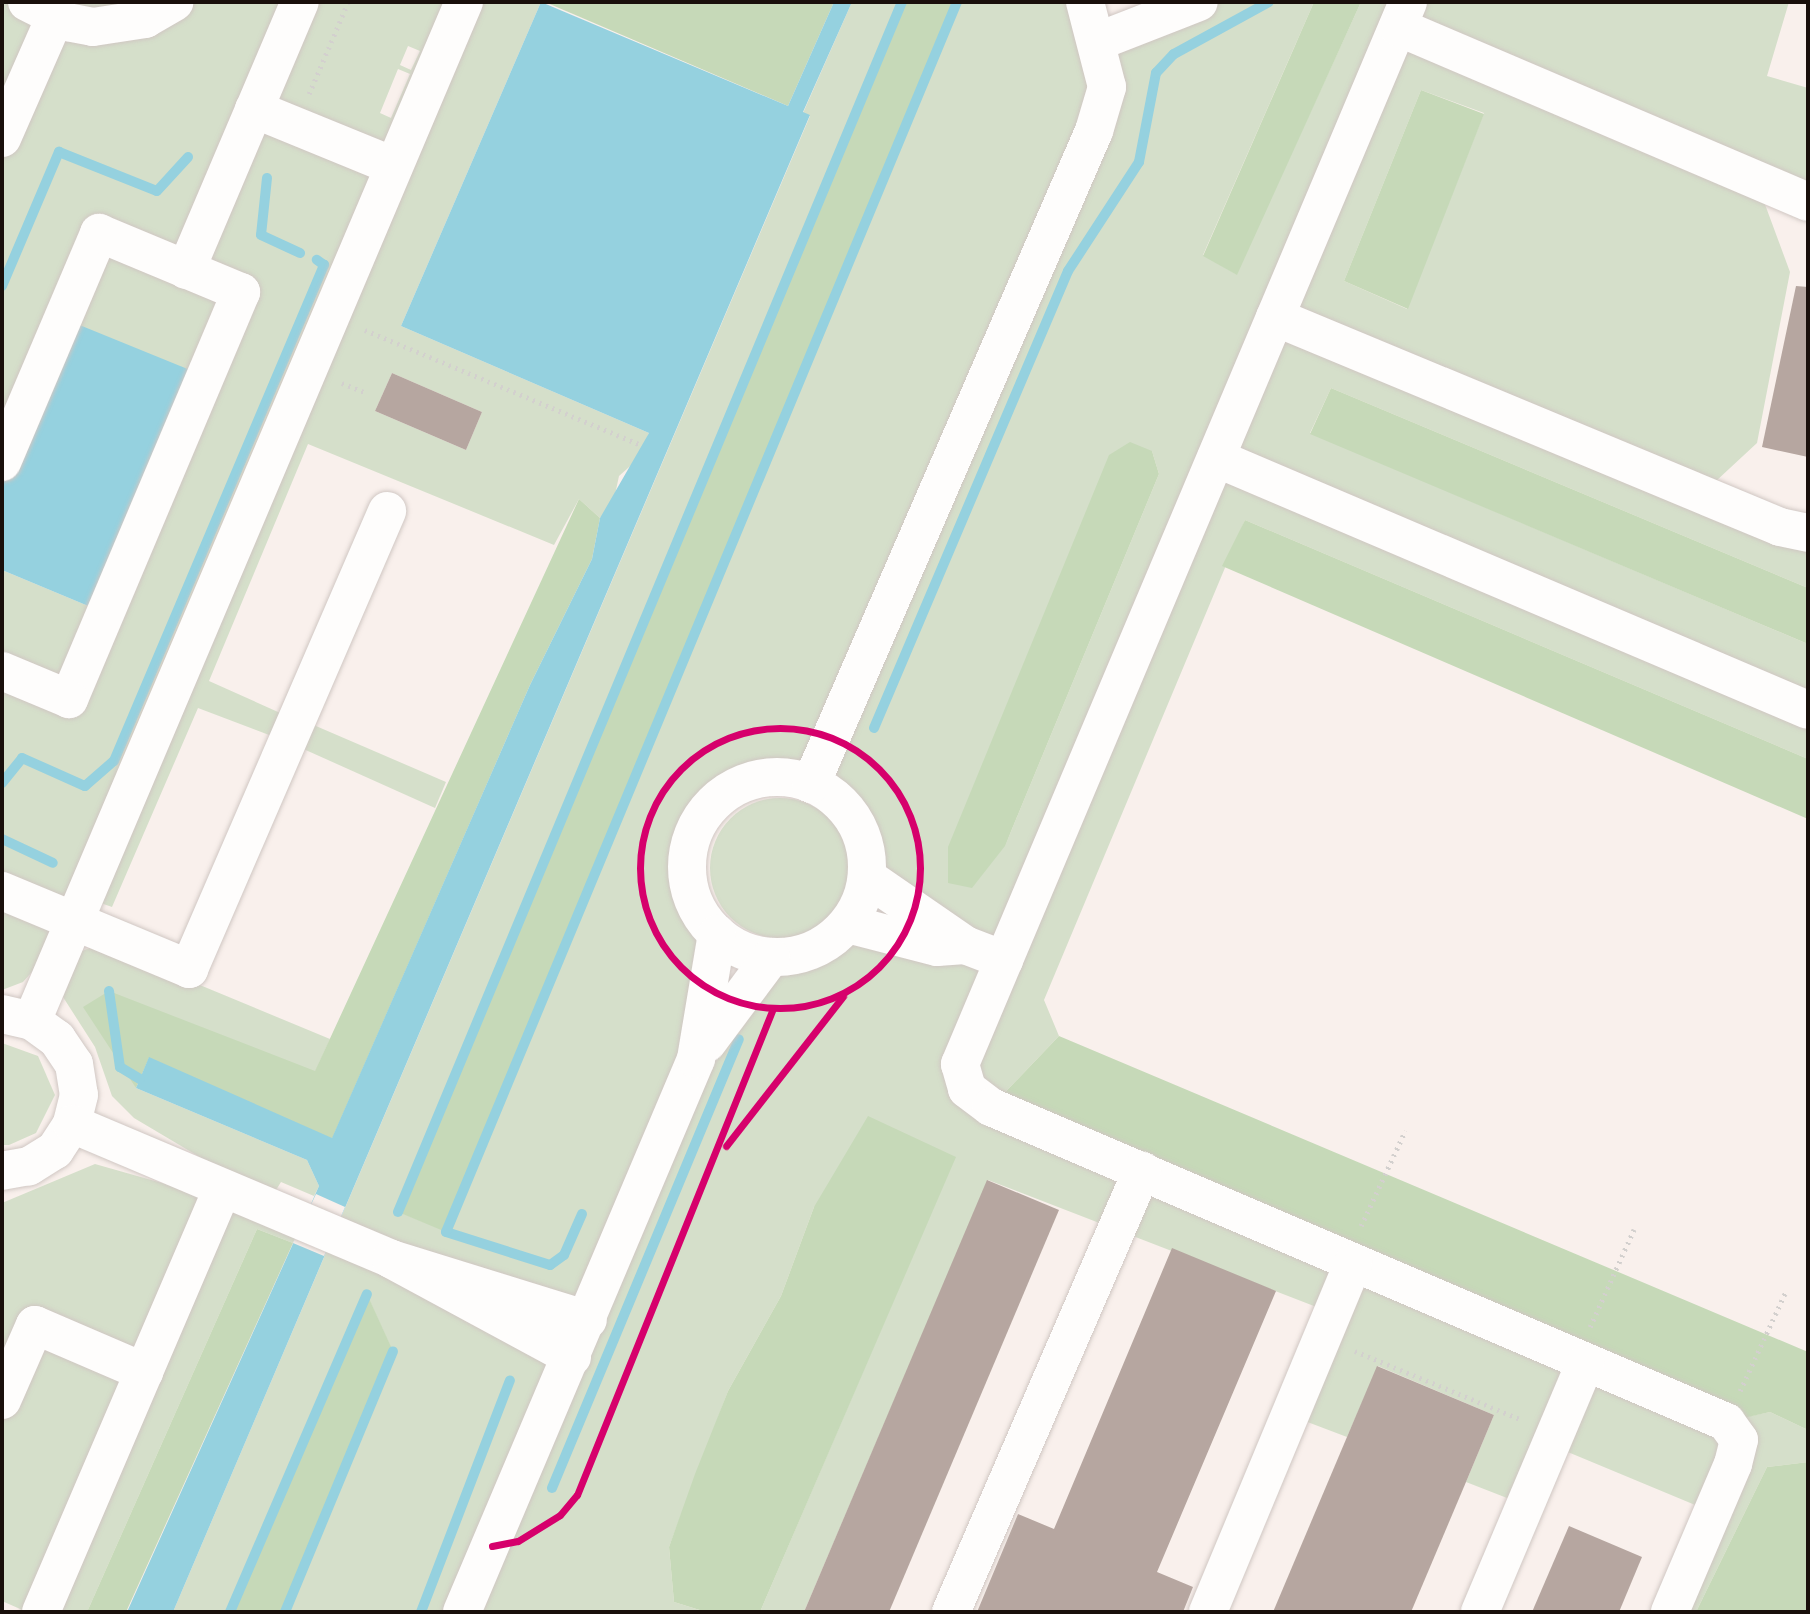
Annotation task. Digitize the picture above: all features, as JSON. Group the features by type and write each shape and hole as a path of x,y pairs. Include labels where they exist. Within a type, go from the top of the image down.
{"lane":[{"path":"2,138 41,9 119,26 175,2"},
{"path":"186,270 300,2"},
{"path":"2,1171 29,1166 55,1150 72,1124 79,1094 74,1064 57,1038 17,1018 74,921 464,2"},
{"path":"811,784 1094,131 1107,87 1099,41 1085,2"},
{"path":"1099,41 1199,2"},
{"path":"1670,1612 1733,1464 1739,1440 1726,1422 991,1107 967,1089 960,1064 1403,14 1808,202"},
{"path":"254,109 394,166"},
{"path":"2,463 99,233 241,292 69,699 2,671"},
{"path":"1275,317 1780,527 1808,533"},
{"path":"1216,458 1808,710"},
{"path":"2,891 189,969 387,511"},
{"path":"768,777 811,784 853,816 866,846 868,878 848,924 824,945 771,957 730,945 717,934 690,896 686,863 693,831 711,805 737,785 768,777"},
{"path":"868,878 965,945 1004,960"},
{"path":"848,924 937,947 965,945"},
{"path":"463,1612 696,1059 717,934"},
{"path":"696,1059 771,957"},
{"path":"72,1124 391,1259 572,1357"},
{"path":"951,1612 1142,1171"},
{"path":"41,1612 223,1188"},
{"path":"391,1259 588,1320"},
{"path":"1208,1612 1322,1338 1350,1261"},
{"path":"2,1400 35,1325 144,1372"},
{"path":"1480,1612 1556,1433 1581,1361"}],"path":[{"path":"296,126 348,2"},
{"path":"331,316 639,444"},
{"path":"1350,1261 1405,1131"},
{"path":"1581,1361 1634,1229"},
{"path":"1726,1422 1785,1293"},
{"path":"1322,1338 1556,1433"}],"green space":[{"path":"2,2 541,2 401,326 649,433 637,460 619,476 613,504 600,518 579,499 554,545 308,444 209,681 287,716 277,738 198,708 112,907 95,901 23,982 2,990 2,570 117,618 2,428","holes":["408,46 420,51 411,70 400,65","398,69 410,74 391,118 380,113","392,373 482,412 466,450 375,411"]},
{"path":"545,2 834,2 788,106"},
{"path":"852,2 902,2 399,1212 446,1231 957,2 1085,2 1099,41 1199,2 1314,2 1203,255 1236,274 1361,2 1789,2 1767,76 1808,88 1808,202 1756,180 1790,272 1757,443 1702,494 1808,533 1808,588 1331,388 1310,433 1808,644 1808,759 1245,520 1044,1000 1059,1036 991,1107 1726,1421 1770,1412 1808,1430 1808,1462 1767,1467 1696,1612 1670,1612 1712,1512 1551,1445 1525,1505 1466,1482 1494,1415 1378,1366 1347,1437 1289,1415 1332,1313 988,1180 804,1612 760,1612 955,1157 814,1207 781,1296 728,1391 669,1547 674,1602 706,1612 285,1612 393,1352 367,1295 230,1612 173,1612 810,116 803,113","holes":["1421,90 1484,113 1407,309 1344,281","1152,451 1159,474 1005,846","768,777 801,779 830,793 853,816 866,846 868,878 937,947 848,924 823,945 771,957 696,1057 706,924 690,896 686,863 693,831 711,805 737,785"]},
{"path":"902,2 957,2 446,1232 398,1212"},
{"path":"1314,2 1361,2 1237,275 1203,256"},
{"path":"1421,90 1484,114 1408,309 1344,281"},
{"path":"1331,388 1808,588 1808,644 1310,434"},
{"path":"1130,442 1152,451 1159,474 1005,846 972,888 948,883 948,847 1109,455"},
{"path":"579,499 600,518 592,559 530,685 332,1139 149,1058 136,1088 83,1007 109,991 315,1071"},
{"path":"1245,520 1808,759 1808,819 1222,566"},
{"path":"309,723 446,782 435,808 299,747"},
{"path":"780,798 807,804 829,819 844,841 850,868 844,895 829,917 807,932 780,938 753,932 731,917 716,895 710,868 716,841 731,819 753,804"},
{"path":"92,947 108,947 330,1039 315,1072 109,992 136,1088 307,1160 319,1186 314,1196 281,1182 276,1190 203,1159 134,1118 112,1096 95,1047 63,997 82,951"},
{"path":"1059,1036 1808,1352 1808,1430 1770,1412 1726,1422 991,1107"},
{"path":"2,1043 38,1056 55,1095 36,1133 9,1145 2,1145"},
{"path":"868,1116 956,1157 760,1612 706,1612 674,1602 669,1547 728,1391 781,1296 814,1207"},
{"path":"95,1164 190,1191 297,1235 293,1243 257,1229 87,1612 27,1612 2,1601 2,1203"},
{"path":"257,1229 293,1243 126,1612 87,1612"},
{"path":"367,1294 393,1351 290,1603 285,1612 230,1612"},
{"path":"1808,1462 1808,1612 1696,1612 1767,1467"}],"water":[{"path":"541,2 788,106 834,2 852,2 803,112 810,115 173,1612 127,1612 319,1186 307,1160 136,1088 149,1057 332,1138 530,685 592,559 600,518 649,433 401,326"},
{"path":"50,313 217,381 117,618 2,570 2,428"}],"pier":[{"path":"316,1194 345,1207 324,1256 293,1243"}],"building":[{"path":"1796,286 1808,287 1808,457 1762,447"},
{"path":"392,373 482,412 466,450 375,411"},
{"path":"987,1180 1059,1210 889,1612 804,1612"},
{"path":"1172,1248 1276,1291 1157,1572 1193,1587 1183,1612 977,1612 1018,1514 1054,1529"},
{"path":"1377,1366 1494,1415 1466,1482 1411,1612 1273,1612"},
{"path":"1569,1526 1642,1557 1619,1612 1532,1612"}],"waterway":[{"path":"398,1212 902,2"},
{"path":"582,1214 564,1255 550,1265 446,1232 957,2"},
{"path":"874,728 1068,271 1139,162 1156,73 1174,54 1269,2"},
{"path":"2,286 59,152 157,191 188,157"},
{"path":"267,178 261,235 300,253"},
{"path":"2,783 22,758 85,786 114,761 324,265 317,260"},
{"path":"2,839 53,863"},
{"path":"109,991 120,1067 140,1079"},
{"path":"552,1488 739,1039"},
{"path":"230,1612 367,1294"},
{"path":"285,1612 393,1351"},
{"path":"421,1612 510,1380"}],"cycle path":[{"path":"794,728 834,738 846,744 869,760 888,779 910,814 918,841 920,868 918,895 910,922 897,946 879,967 858,985 834,998 794,1008 766,1008 726,998 702,985 681,967 663,946 650,922 642,895 640,854 650,814 663,790 681,769 702,751 726,738 753,730 794,728"},
{"path":"726,1146 843,996"},
{"path":"492,1546 518,1541 560,1515 577,1495 772,1011"}]}
